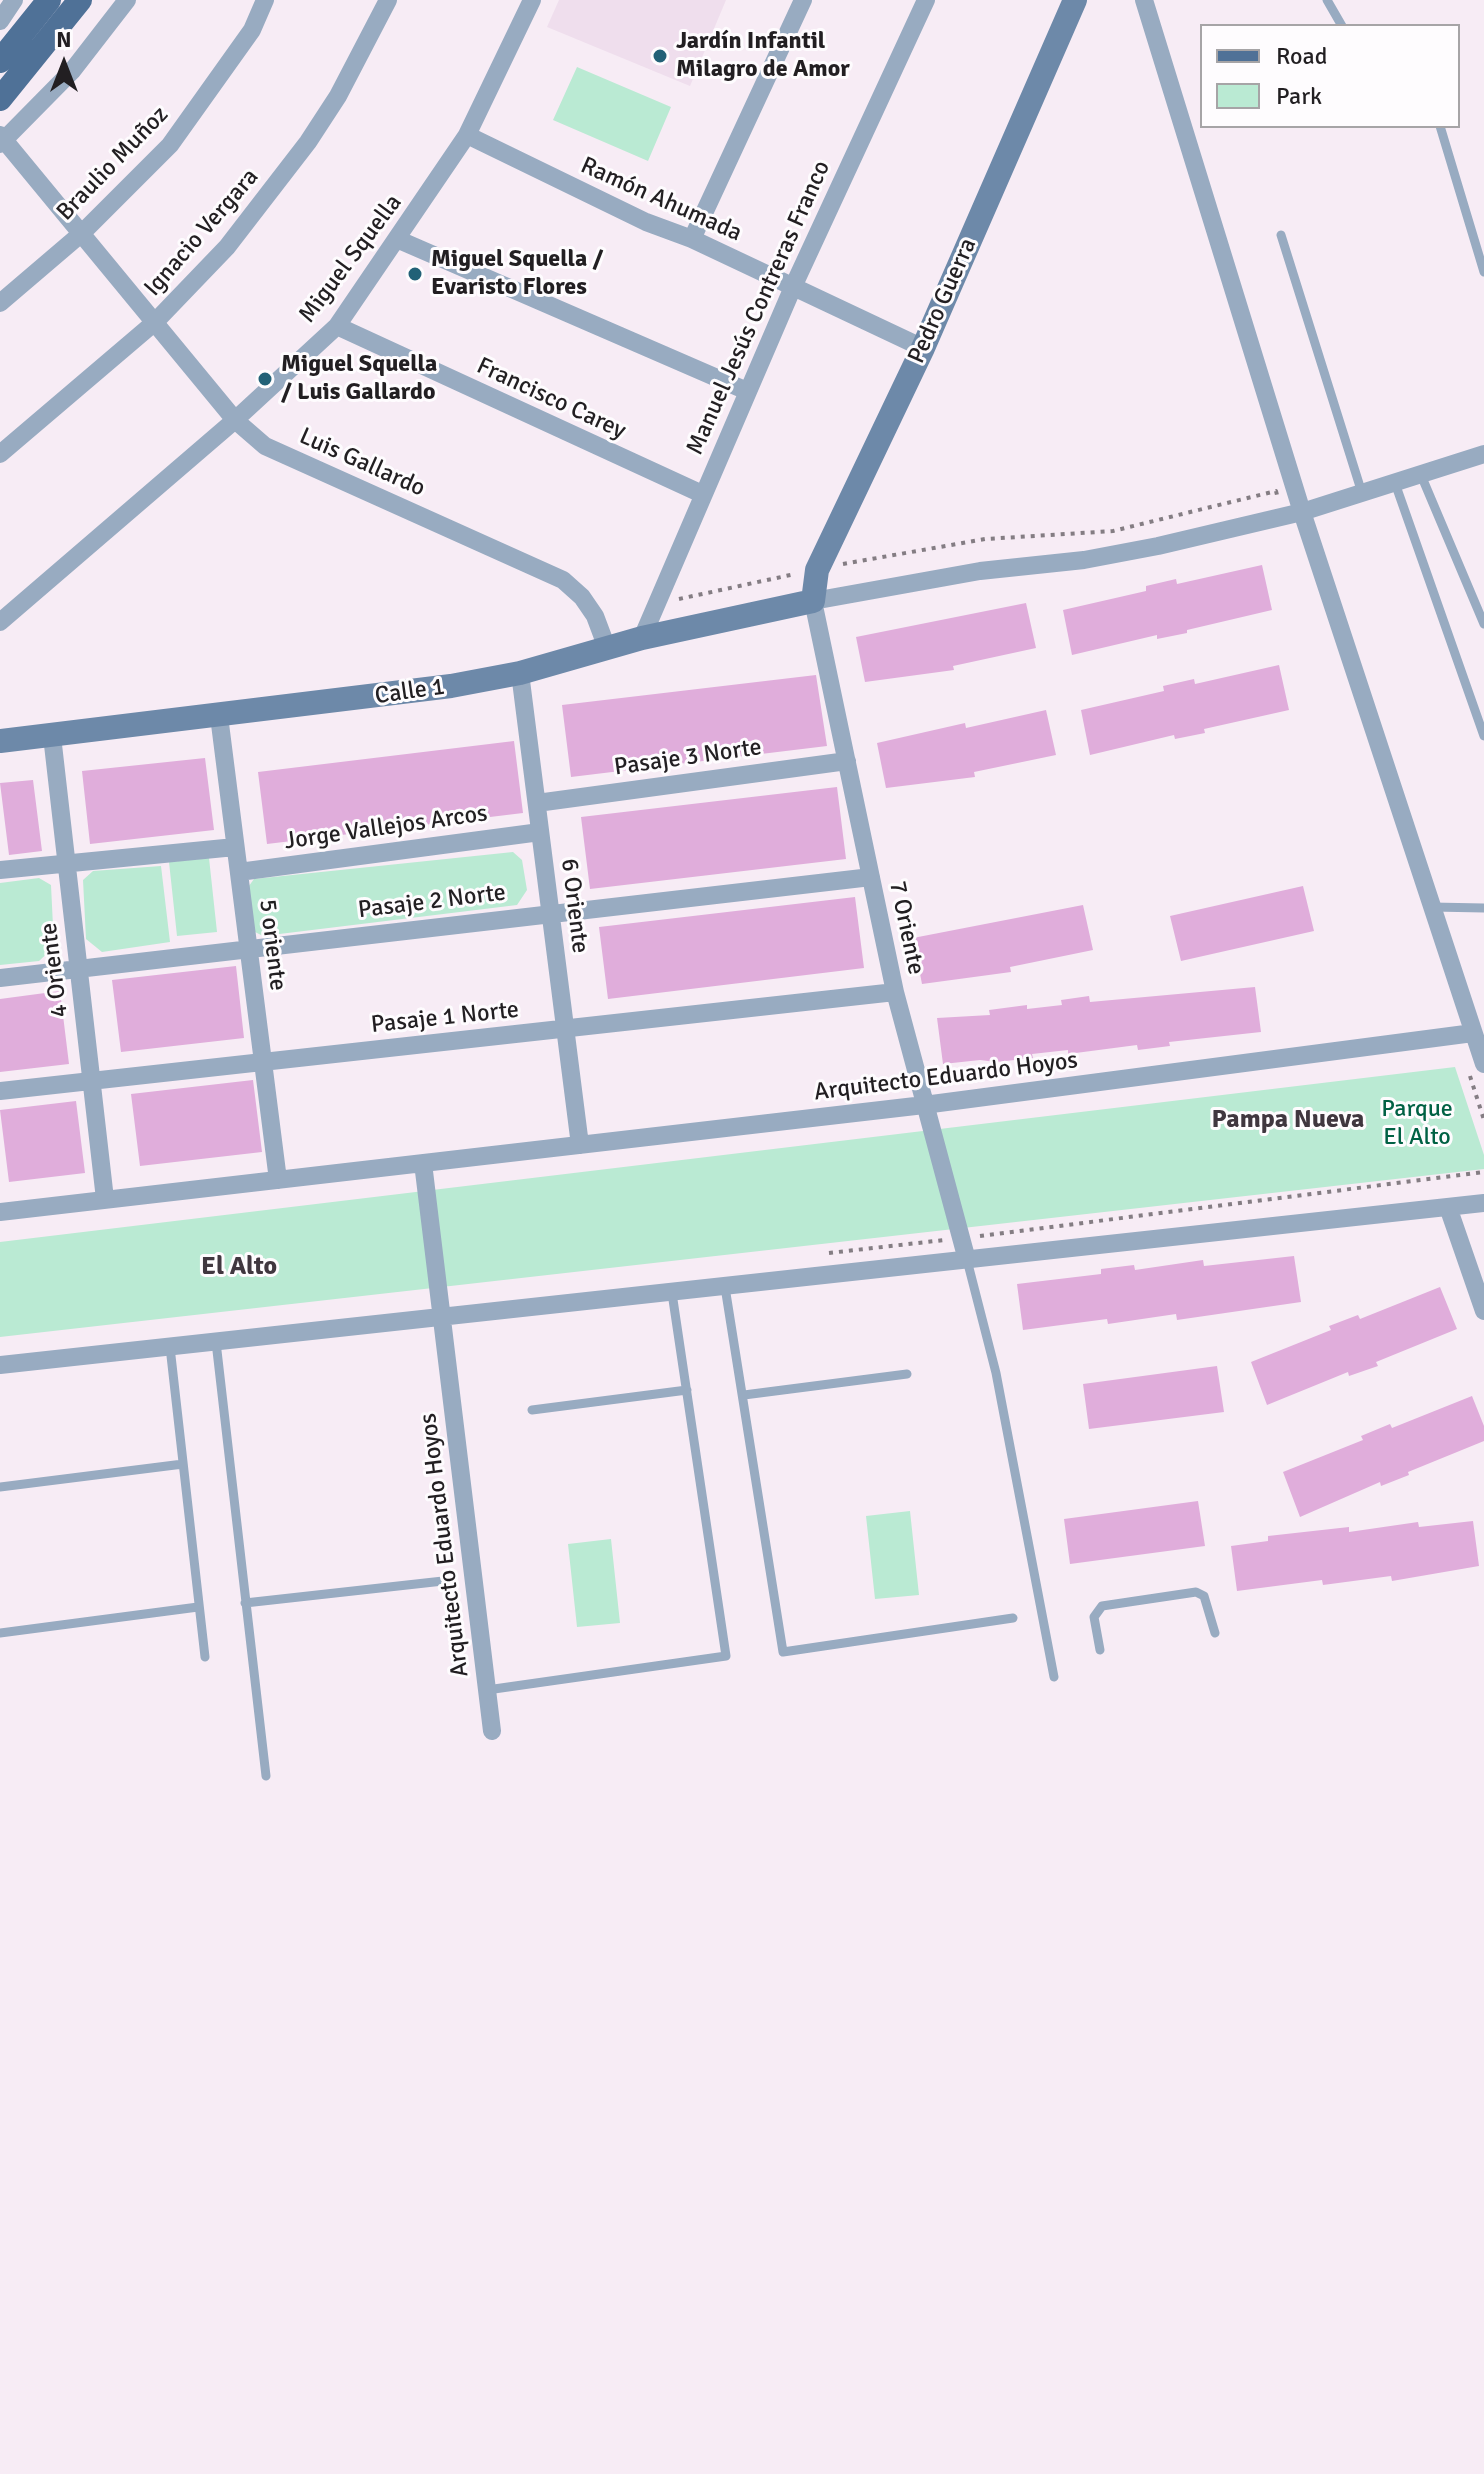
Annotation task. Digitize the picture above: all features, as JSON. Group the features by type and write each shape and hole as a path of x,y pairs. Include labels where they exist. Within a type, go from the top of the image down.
{"main road":[{"path":"0,61 49,0"},
{"path":"0,99 80,0"}],"street":[{"path":"1,18 14,0"},
{"path":"2,140 72,71 127,0"},
{"name":"Braulio Muñoz","path":"0,303 82,233 170,145 252,30 265,0"},
{"name":"Ignacio Vergara","path":"0,454 155,322 227,247 299,154 338,96 388,0"},
{"name":"Miguel Squella","path":"0,622 235,420 337,326 399,240 467,135 532,0"},
{"path":"692,239 803,0"},
{"name":"Manuel Jesús Contreras Franco","path":"642,638 654,604 793,287 926,0"},
{"name":"Pedro Guerra","path":"813,601 817,570 923,348 1075,0"},
{"path":"1144,0 1293,515 1432,907 1464,1034 1484,1064"},
{"name":"Ramón Ahumada","path":"467,135 646,222 692,239 923,348"},
{"name":"Luis Gallardo","path":"2,140 235,420 265,446 563,580 582,597 595,616 607,648"},
{"path":"399,240 747,391"},
{"name":"Francisco Carey","path":"337,326 702,494"},
{"path":"813,601 980,571 1084,560 1293,515 1484,454"},
{"name":"Calle 1","path":"0,741 451,686 520,673 642,638 813,601"},
{"name":"7 Oriente","path":"813,601 895,992 967,1260"},
{"name":"6 Oriente","path":"520,673 580,1145"},
{"name":"5 oriente","path":"219,716 278,1180"},
{"name":"4 Oriente","path":"52,736 105,1199"},
{"name":"Pasaje 3 Norte","path":"537,803 847,761"},
{"name":"Jorge Vallejos Arcos","path":"239,872 540,832"},
{"path":"0,870 235,847"},
{"name":"Pasaje 2 Norte","path":"0,978 871,877"},
{"name":"Pasaje 1 Norte","path":"0,1091 895,992"},
{"name":"Arquitecto Eduardo Hoyos","path":"0,1212 924,1105 1464,1034"},
{"name":"Arquitecto Eduardo Hoyos","path":"423,1163 492,1731"},
{"path":"0,1365 1484,1203"},
{"path":"1448,1207 1484,1311"}],"lane":[{"path":"1327,0 1341,24"},
{"path":"1441,128 1484,272"},
{"path":"1281,235 1362,493"},
{"path":"1421,475 1484,624"},
{"path":"1395,483 1484,736"},
{"path":"1432,907 1484,908"},
{"path":"967,1260 996,1373 1054,1677"},
{"path":"725,1287 783,1652 1013,1618"},
{"path":"487,1690 726,1656 672,1293"},
{"path":"216,1342 266,1776"},
{"path":"170,1347 205,1657"},
{"path":"744,1395 907,1374"},
{"path":"532,1410 687,1390"},
{"path":"0,1487 183,1464"},
{"path":"245,1603 443,1581"},
{"path":"1100,1650 1094,1617 1102,1606 1196,1592 1204,1596 1215,1633"},
{"path":"0,1633 198,1607"}],"path":[{"path":"654,604 985,539 1113,531 1276,491 1293,515"},
{"path":"1464,1034 1484,1120"},
{"path":"820,1254 1484,1172"}],"shaded area":[{"name":"Jardín Infantil Milagro de Amor","path":"559,0 726,0 690,86 547,27"}],"green space":[{"path":"577,67 671,107 648,161 553,120"},
{"path":"513,852 522,860 527,890 517,905 263,936 253,931 246,890 254,879"},
{"path":"209,858 217,932 177,936 169,862"},
{"path":"161,866 170,942 102,952 86,939 83,880 93,871"},
{"path":"39,878 51,885 54,947 39,961 0,965 0,883"},
{"name":"Parque El Alto","path":"1455,1067 1484,1155 1484,1169 0,1337 0,1242"},
{"path":"910,1511 919,1595 875,1599 866,1516"},
{"path":"611,1539 620,1623 577,1627 568,1544"}],"building":[{"path":"1262,565 1272,610 1187,630 1187,633 1157,639 1157,635 1072,655 1063,610 1146,591 1146,586 1176,579 1177,584"},
{"path":"1026,603 1036,648 953,666 954,670 865,682 856,637"},
{"path":"1279,665 1289,710 1204,729 1205,733 1175,739 1174,735 1090,755 1081,710 1164,691 1163,686 1194,679 1195,684"},
{"path":"816,675 827,746 571,777 562,705"},
{"path":"1046,710 1056,755 974,772 975,777 886,788 877,743 965,723 966,728"},
{"path":"514,741 523,813 267,844 258,772"},
{"path":"205,758 214,830 90,844 82,771"},
{"path":"33,780 42,851 9,855 0,783"},
{"path":"837,787 846,859 590,889 581,817"},
{"path":"1303,886 1314,931 1181,961 1170,916"},
{"path":"855,897 864,968 608,999 599,927"},
{"path":"1083,905 1093,950 1010,967 1011,972 922,984 913,938"},
{"path":"236,966 244,1038 121,1052 112,980"},
{"path":"1255,987 1261,1032 1169,1042 1170,1046 1138,1050 1137,1045 1068,1054 1068,1050 1032,1054 1033,1058 996,1062 980,1060 943,1064 937,1018 990,1015 989,1010 1027,1005 1027,1009 1062,1005 1061,1000 1089,996 1090,1002"},
{"path":"60,991 69,1064 0,1072 0,999"},
{"path":"253,1080 262,1152 140,1166 131,1094"},
{"path":"76,1101 85,1173 9,1182 0,1110"},
{"path":"1294,1256 1301,1302 1177,1320 1176,1314 1108,1324 1107,1319 1023,1330 1017,1284 1101,1274 1101,1269 1134,1265 1135,1270 1203,1260 1204,1266"},
{"path":"1440,1287 1457,1329 1376,1362 1378,1366 1349,1376 1348,1372 1267,1405 1251,1362 1331,1330 1329,1326 1358,1315 1360,1319"},
{"path":"1217,1366 1224,1412 1089,1429 1083,1384"},
{"path":"1472,1396 1484,1426 1484,1441 1408,1472 1409,1475 1381,1486 1380,1482 1300,1517 1283,1472 1363,1440 1361,1436 1390,1424 1392,1428"},
{"path":"1198,1501 1205,1546 1070,1564 1064,1519"},
{"path":"1473,1521 1479,1566 1392,1581 1391,1576 1323,1585 1322,1580 1237,1591 1231,1546 1268,1541 1268,1536 1349,1527 1349,1532 1418,1522 1419,1527"}],"place":[{"name":"Jardín Infantil Milagro de Amor","path":"660,56"},
{"name":"Miguel Squella / Evaristo Flores","path":"415,274"},
{"name":"Miguel Squella / Luis Gallardo","path":"265,379"}],"district":[{"name":"Pampa Nueva","path":"1288,1120"},
{"name":"El Alto","path":"239,1267"}]}
